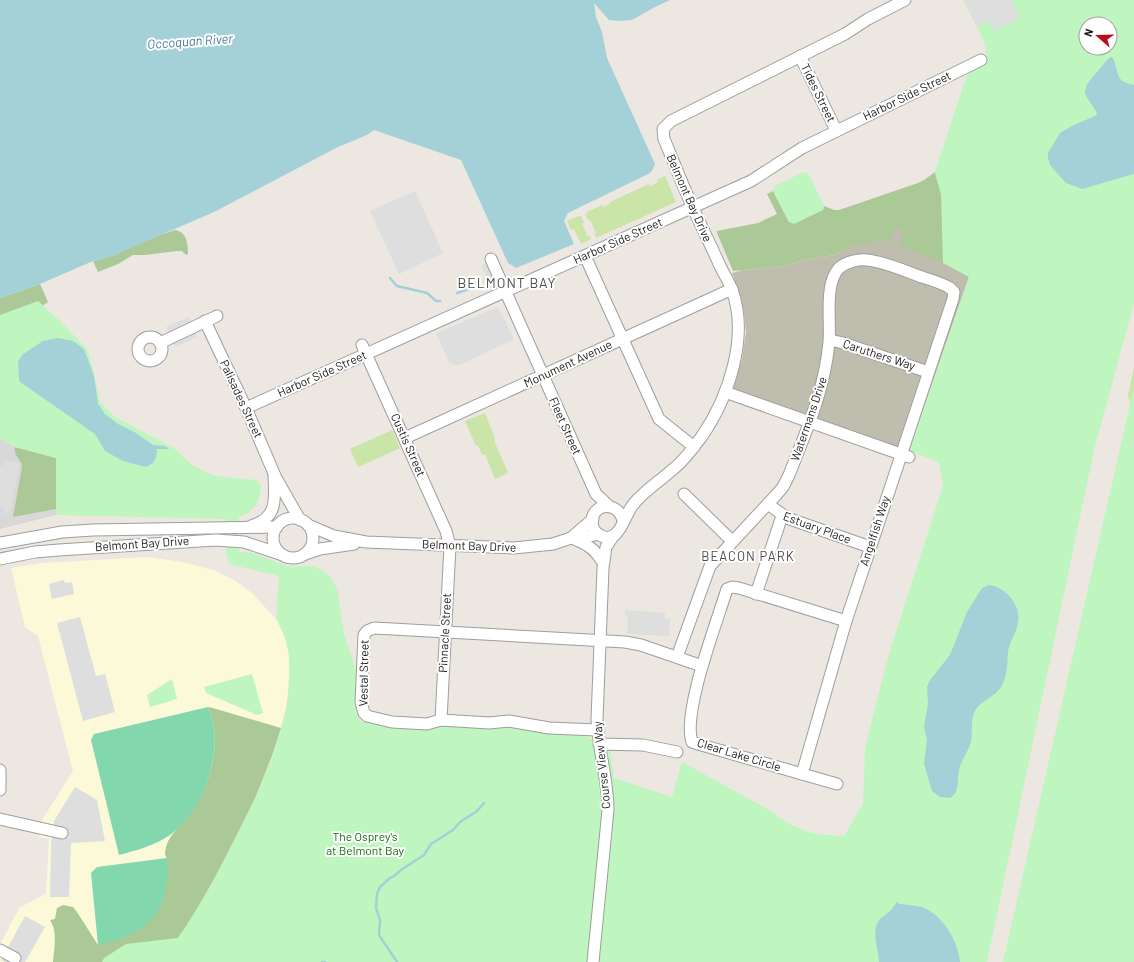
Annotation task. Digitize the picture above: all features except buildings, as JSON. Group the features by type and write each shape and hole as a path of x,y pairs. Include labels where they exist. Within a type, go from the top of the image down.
{"street":[{"name":"Belmont Bay Drive","path":"0,543 57,533 93,530 278,526 291,519 304,522 334,536 366,542 528,548 553,544 571,538 599,535 608,537 614,535 621,529 627,513 635,501 674,469 694,447 711,421 725,392 739,340 737,310 732,289 693,208 664,139 663,129 672,121 845,34 868,19 905,0"},
{"name":"Tides Street","path":"800,56 836,130"},
{"name":"Harbor Side Street","path":"246,408 364,350 506,291 751,181 802,148 836,130 982,60"},
{"path":"585,256 659,419 694,447"},
{"name":"Fleet Street","path":"491,259 596,494 611,507"},
{"name":"Watermans Drive","path":"677,657 707,570 713,561 768,504 786,482 822,387 830,340 830,290 836,273 844,265 859,260 874,261 948,286 953,291"},
{"name":"Monument Avenue","path":"405,438 732,289"},
{"name":"Angelfish Way","path":"802,774 846,621 870,547 905,456 928,372 953,299 953,291"},
{"path":"160,343 216,316"},
{"name":"Palisades Street","path":"205,321 246,408 275,475 304,522"},
{"name":"Caruthers Way","path":"830,340 844,343 928,372"},
{"name":"Custis Street","path":"364,350 446,531 450,546"},
{"path":"725,392 905,456"},
{"path":"244,527 262,522 272,510 276,497 275,475"},
{"name":"Palisades Street","path":"275,475 279,497 278,526"},
{"name":"Fleet Street","path":"594,516 596,494"},
{"path":"684,494 732,541"},
{"name":"Belmont Bay Drive","path":"571,538 594,516 600,508 635,501"},
{"name":"Estuary Place","path":"768,504 782,516 870,547"},
{"path":"611,507 620,514 622,523"},
{"path":"594,516 594,528 599,535"},
{"path":"756,594 782,516"},
{"path":"304,522 312,532 313,540 310,548 305,554"},
{"path":"278,526 274,535 274,542 277,550 283,555"},
{"name":"Course View Way","path":"599,535 599,547 602,564"},
{"name":"Course View Way","path":"593,962 608,810 607,790 597,730 602,564 606,547 614,535"},
{"path":"571,538 589,546 596,552 602,564"},
{"name":"Belmont Bay Drive","path":"0,559 35,552 216,540 244,542 287,557 296,558 305,554 344,545 366,542"},
{"name":"Pinnacle Street","path":"441,720 450,546"},
{"name":"Clear Lake Circle","path":"838,784 692,742 690,735 693,703 702,666 727,589 732,587 846,621"},
{"name":"Vestal Street","path":"597,730 549,728 516,721 483,723 441,720 426,724 392,722 372,717 364,713 361,702 363,641 364,635 370,629 599,641"},
{"path":"599,641 641,645 702,666"},
{"path":"599,744 643,745 676,752"},
{"path":"0,770 0,790"},
{"path":"0,819 62,833"},
{"path":"0,950 15,958"}],"shaded area":[{"path":"964,0 1011,0 1020,18 994,31 989,21 977,27"},
{"path":"415,191 443,253 399,274 370,211"},
{"path":"941,194 969,277 909,451 735,391 733,386 742,359 746,332 741,298 732,273 743,270 784,266 808,259 835,255"},
{"path":"487,262 496,280 489,283 481,265"},
{"path":"498,307 514,339 460,365 455,365 449,362 436,333"},
{"path":"189,317 197,337 175,347 166,327"},
{"path":"0,438 15,447 56,458 56,515 0,529"},
{"path":"5,460 20,463 10,514 3,513 4,507 0,506 0,465 4,466"},
{"path":"146,557 183,562 216,571 234,580 252,593 277,620 284,635 289,654 289,678 287,705 273,753 102,962 0,962 0,945 19,908 46,894 49,839 39,837 42,820 73,771 38,636 25,627 11,568 42,563"},
{"path":"64,580 65,583 72,582 74,594 52,599 49,584"},
{"path":"625,610 665,613 665,619 670,619 669,636 627,634 628,617 625,617"},
{"path":"80,617 96,676 105,674 115,712 83,721 57,623"},
{"path":"75,787 97,800 105,841 71,843 69,897 50,897 51,843 54,821"},
{"path":"25,916 45,927 25,962 5,962 1,960"}],"green space":[{"name":"The Osprey's at Belmont Bay","path":"963,0 1134,0 1134,303 1094,450 987,962 102,962 104,958 126,944 178,938 216,876 254,800 278,739 288,697 288,650 286,640 277,618 279,576 229,564 226,552 226,519 56,515 56,458 15,447 0,438 0,315 38,301 87,349 100,402 115,417 174,448 191,464 203,471 215,476 256,480 261,485 256,505 249,512 239,517 239,552 249,552 287,566 314,566 324,571 331,578 337,588 344,634 355,667 358,692 356,713 358,718 362,721 391,728 404,729 431,729 447,726 503,726 583,734 610,750 614,778 672,797 682,762 771,811 789,824 808,832 824,835 844,836 863,804 865,748 888,657 943,486 939,462 909,451 969,277 943,263 941,194 935,172 967,75 988,61 984,41"},
{"path":"804,172 808,173 824,206 823,210 794,224 789,222 773,191 775,186"},
{"path":"935,172 941,194 943,263 900,246 903,231 901,227 895,227 891,242 878,241 851,246 835,255 808,259 784,266 733,271 717,233 717,231 758,223 777,214 767,194 773,191 789,222 823,210 824,206 834,210 839,210 918,183"},
{"path":"665,176 676,202 596,238 594,234 596,233 590,220 588,220 585,214 587,214 587,212 602,205 603,207 611,203 610,202 649,184 650,186"},
{"path":"581,216 584,223 582,224 588,237 590,236 591,239 581,244 574,229 571,230 567,221"},
{"path":"175,230 182,233 186,239 188,254 186,255 182,251 177,251 133,255 118,264 98,272 93,261 112,256 151,238"},
{"path":"40,284 48,302 0,334 0,298"},
{"path":"1134,367 1134,419 1128,395"},
{"path":"1134,387 1134,962 1003,962"},
{"path":"485,413 495,439 494,440 508,473 495,479 485,454 482,455 478,445 476,446 465,421"},
{"path":"392,430 400,448 358,467 350,449"},
{"path":"15,447 56,458 56,509 13,517 22,467 21,462 15,453"},
{"path":"252,674 263,713 257,715 206,693 204,687"},
{"path":"172,679 177,699 150,707 147,695"},
{"path":"208,707 281,728 255,799 214,880 193,917 178,938 105,962 53,962 55,935 50,920 55,919 57,908 63,905 73,907 98,945 151,919 163,898 167,883 167,858 165,855 167,843 194,808 209,775 215,740 214,725"},
{"path":"208,707 214,728 215,742 210,772 198,801 181,826 170,835 152,845 119,855 91,740 94,734"},
{"path":"167,858 167,883 164,897 159,909 152,919 134,933 111,942 98,945 91,873 97,867"}],"water":[{"name":"Occoquan River","path":"0,0 670,0 632,20 618,21 609,20 594,3 596,17 602,32 607,58 655,164 652,171 648,174 568,213 564,221 574,244 516,268 508,263 461,160 374,130 367,135 338,147 214,212 112,256 93,261 40,284 0,298"},
{"path":"1111,57 1113,58 1120,79 1134,85 1134,174 1082,189 1066,183 1050,165 1048,153 1060,133 1097,115 1085,92 1087,84"},
{"path":"58,338 73,341 84,349 94,376 98,404 105,414 118,424 136,433 153,445 165,446 169,449 156,449 156,457 153,463 146,467 123,461 105,451 95,434 20,382 18,362 22,355 43,341"},
{"path":"989,585 995,586 1006,593 1015,603 1017,609 1017,626 1008,651 1005,678 998,691 980,705 973,715 971,742 960,766 958,786 955,793 950,798 940,797 932,791 924,764 927,740 924,727 928,704 927,687 930,680 950,655 967,612 982,588"},
{"path":"898,902 899,904 924,908 938,917 949,930 953,938 959,954 960,962 879,962 875,934 877,924 880,919"}],"waterway":[{"path":"390,278 397,286 427,293 436,301 440,301"},
{"path":"457,293 475,287"},
{"path":"397,962 379,935 380,920 376,908 377,894 380,887 390,878 424,855 431,844 453,830 460,822 477,811 484,803"}],"district":[{"name":"BELMONT BAY","path":"507,283"},
{"name":"BEACON PARK","path":"748,556"}]}
